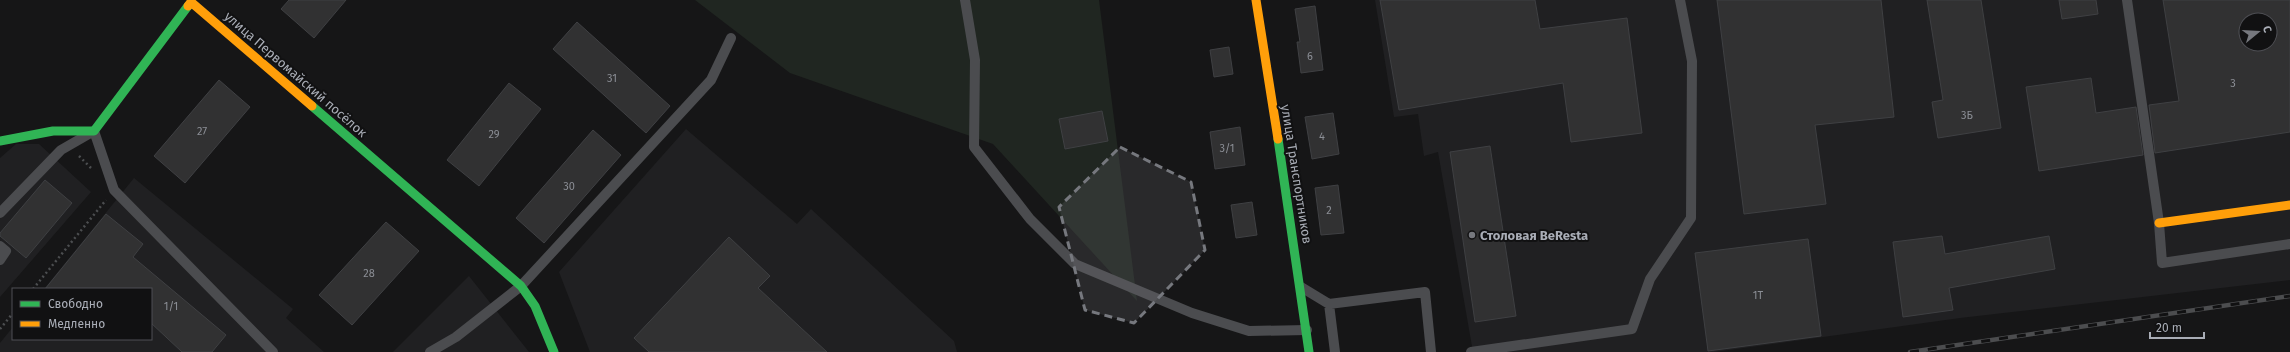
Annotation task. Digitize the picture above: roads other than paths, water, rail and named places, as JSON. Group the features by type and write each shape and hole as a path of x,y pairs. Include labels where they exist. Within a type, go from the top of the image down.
{"street":[{"name":"улица Транспортников","path":"1256,0 1301,287 1309,352"},
{"name":"улица Первомайский посёлок","path":"94,131 191,1 521,286 535,306 554,352"},
{"path":"0,141 53,131 94,131"},
{"path":"2158,223 2290,205"}],"lane":[{"path":"965,0 975,60 974,147 1030,220 1075,264 1192,313 1249,331 1307,330"},
{"path":"1471,352 1632,329 1650,279 1691,218 1692,61 1680,0"},
{"path":"2127,0 2158,223 2162,263 2290,244"},
{"path":"430,352 456,337 521,286 711,80 731,38"},
{"path":"0,213 61,150 94,131 114,190 273,352"},
{"path":"0,246 6,252 0,260"},
{"path":"1301,287 1329,304 1425,292 1431,352"},
{"path":"1329,304 1335,352"}],"railway":[{"path":"1910,352 2290,296"}],"place":[{"name":"Столовая BeResta","path":"1472,235"}]}
